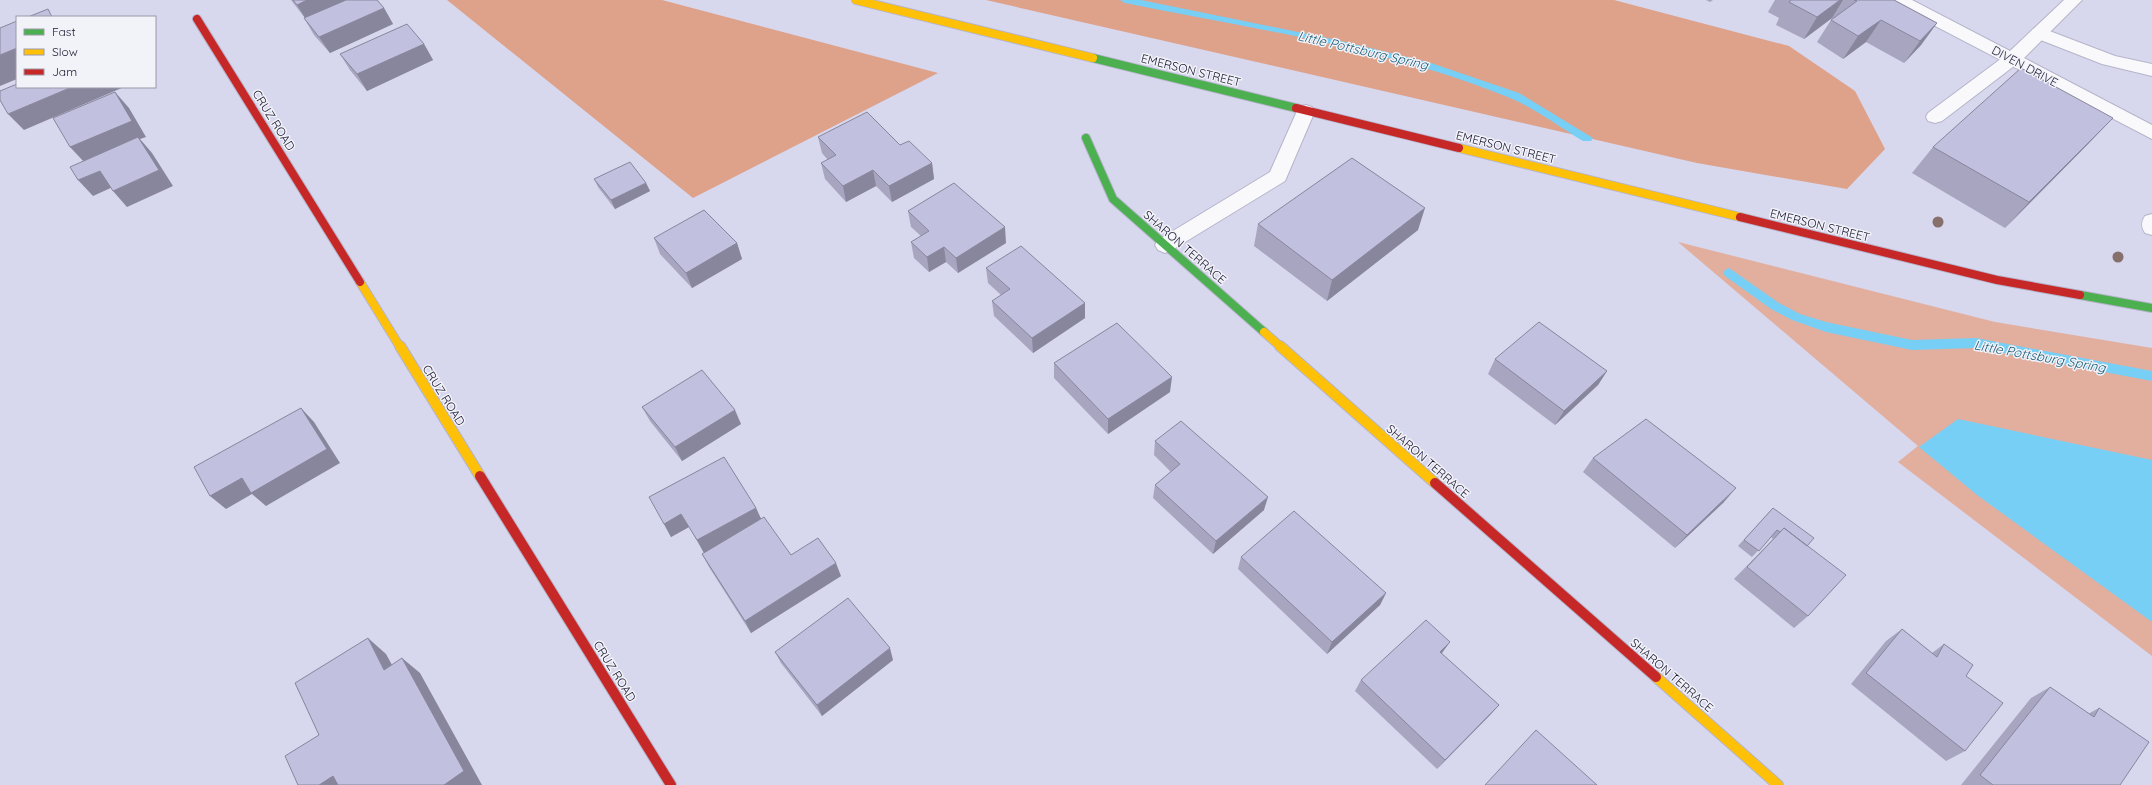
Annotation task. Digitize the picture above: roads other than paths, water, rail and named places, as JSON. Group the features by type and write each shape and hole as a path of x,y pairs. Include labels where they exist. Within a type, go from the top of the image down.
{"street":[{"name":"EMERSON STREET","path":"856,0 1997,280 2152,308"},
{"name":"DIVEN DRIVE","path":"1899,0 2152,133"},
{"path":"1935,117 2012,59 2074,0"},
{"name":"CRUZ ROAD","path":"197,19 671,785"},
{"path":"2039,33 2096,56 2132,68 2152,70"},
{"path":"1165,245 1278,176 1306,111"},
{"name":"SHARON TERRACE","path":"1086,138 1113,200 1778,785"},
{"path":"2152,222 2152,228"}],"water":[{"path":"1958,419 2152,460 2152,622 1977,495 1919,447"}],"waterway":[{"name":"Little Pottsburg Spring","path":"1125,0 1337,43 1424,64 1515,96 1587,138"},
{"name":"Little Pottsburg Spring","path":"1729,273 1775,306 1796,317 1826,327 1912,345 1976,343 2152,376"}]}
